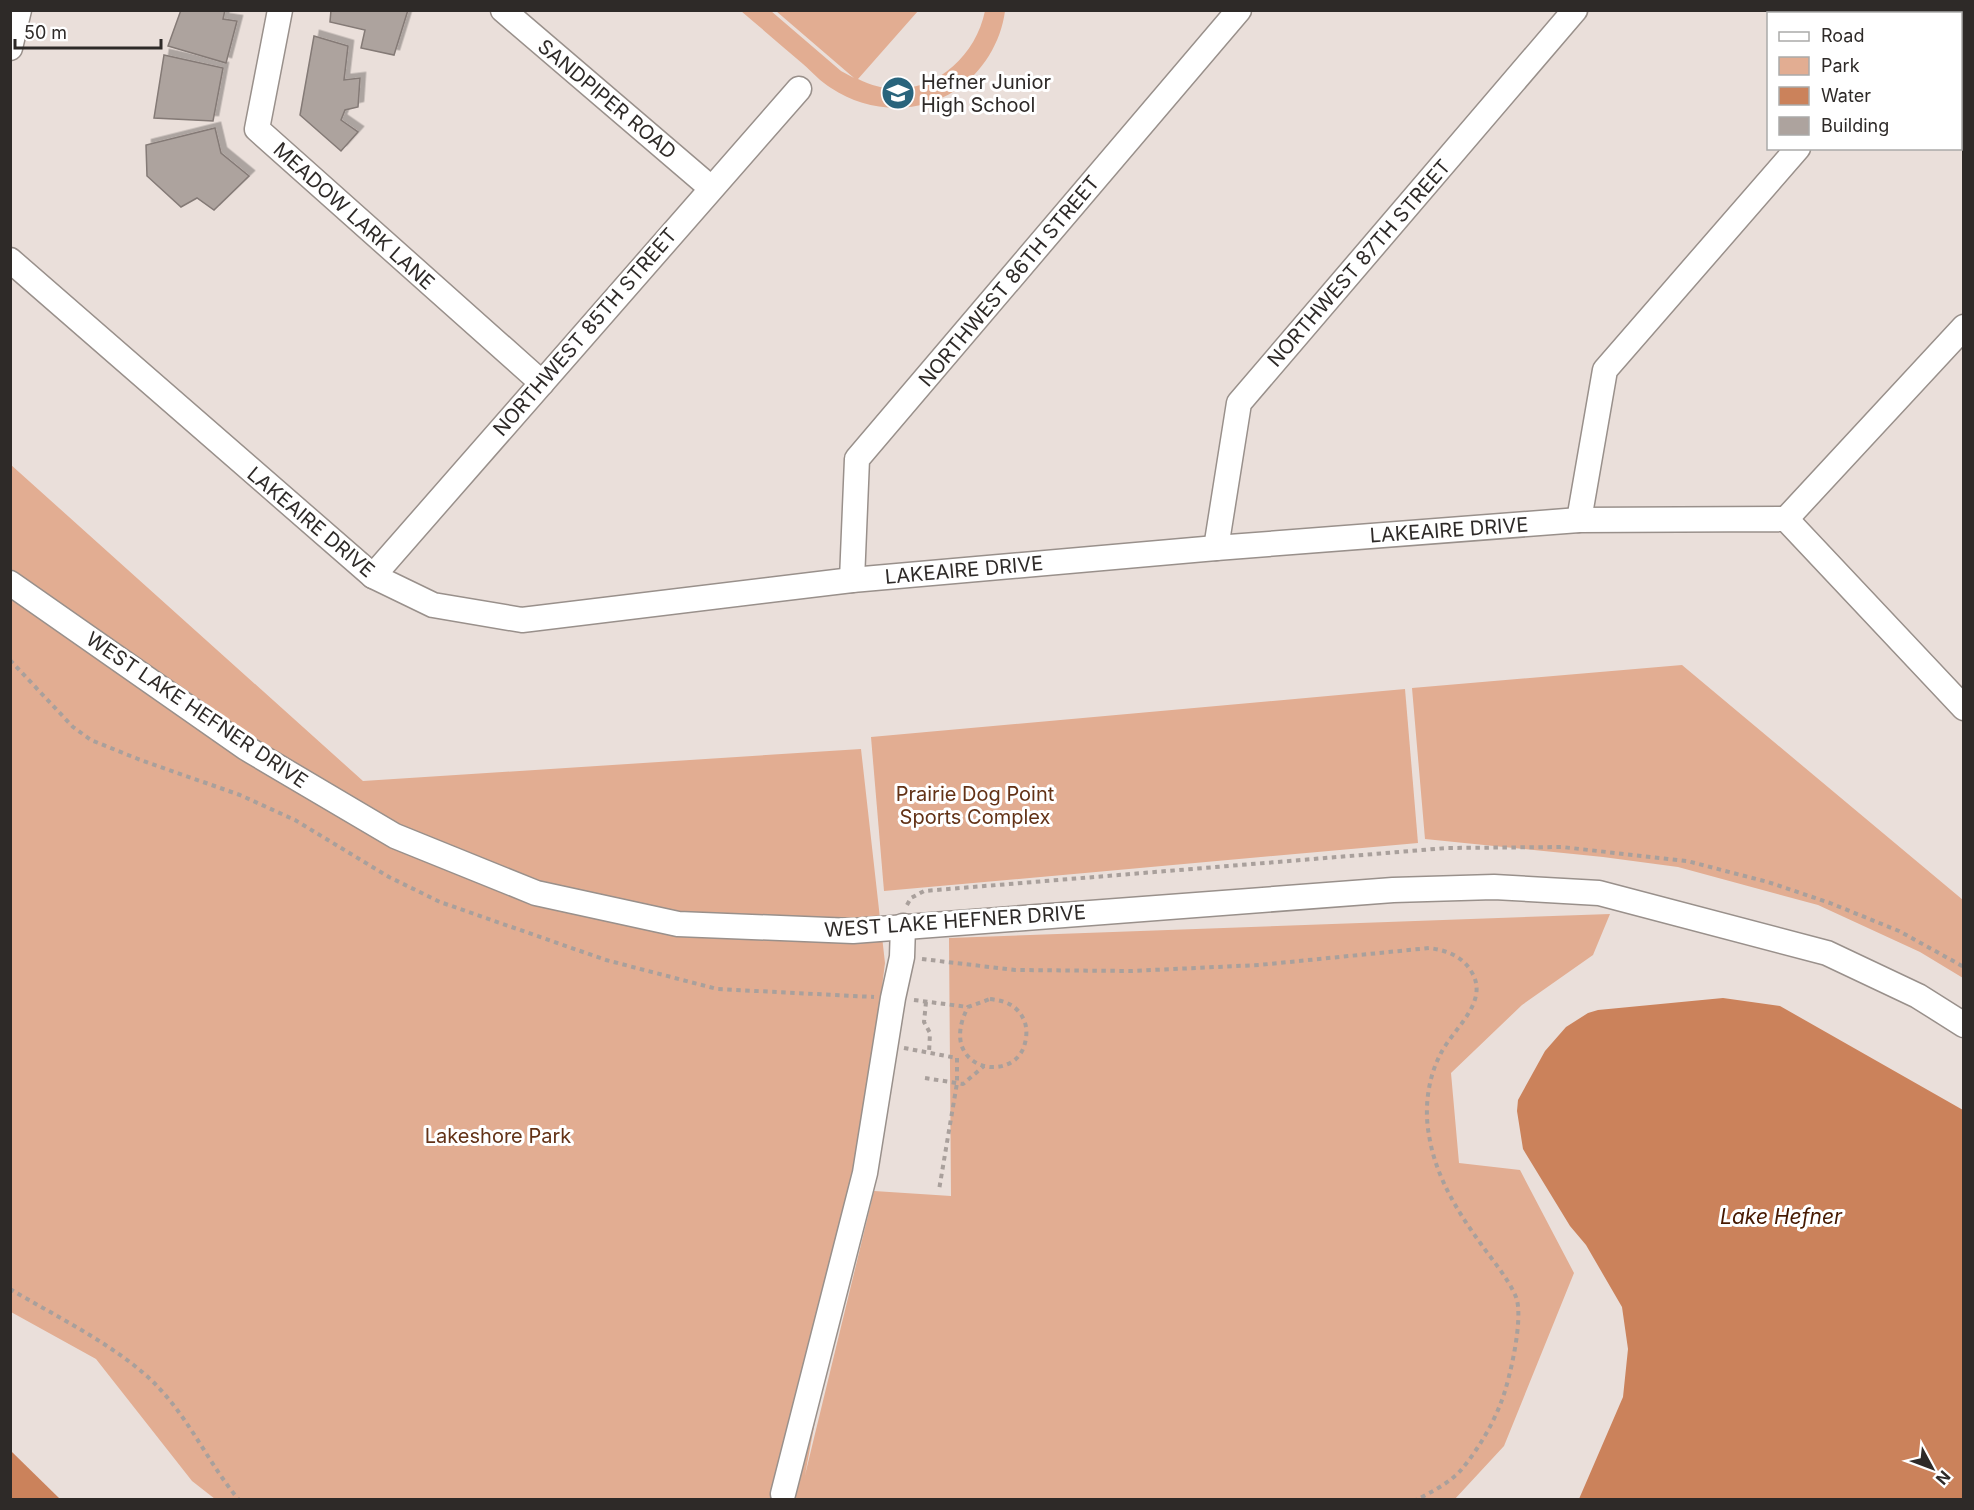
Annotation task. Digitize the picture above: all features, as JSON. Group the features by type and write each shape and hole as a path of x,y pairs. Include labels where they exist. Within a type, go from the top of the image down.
{"street":[{"path":"10,48 19,10"},
{"name":"MEADOW LARK LANE","path":"280,10 257,129 542,383"},
{"name":"SANDPIPER ROAD","path":"503,10 711,188"},
{"name":"NORTHWEST 86TH STREET","path":"852,580 857,459 1239,10"},
{"name":"NORTHWEST 87TH STREET","path":"1215,548 1239,403 1575,10"},
{"name":"NORTHWEST 85TH STREET","path":"373,576 799,89"},
{"path":"1579,520 1605,370 1796,150"},
{"name":"LAKEAIRE DRIVE","path":"10,260 373,576 434,605 522,620 852,580 1215,548 1579,520 1786,519"},
{"path":"1964,327 1786,519 1964,708"},
{"name":"WEST LAKE HEFNER DRIVE","path":"10,583 246,748 395,836 536,893 678,924 853,931 1393,890 1494,887 1599,893 1827,953 1918,996 1964,1025"},
{"path":"783,1494 865,1173 893,998 902,957 903,926"}],"path":[{"path":"902,957 1015,970 1131,971 1259,965 1429,948 1443,950 1468,965 1475,977 1478,990 1467,1016 1440,1054 1431,1079 1427,1107 1428,1132 1434,1160 1448,1193 1470,1229 1510,1285 1517,1300 1518,1324 1515,1350 1502,1400 1484,1438 1460,1472 1416,1500"},
{"path":"893,998 968,1007 990,999 1002,1000 1013,1005 1026,1024 1027,1036 1024,1048 1017,1057 1002,1066 984,1066 974,1062 961,1047 959,1027 968,1007"},
{"path":"927,1002 924,1022 930,1033 929,1053"},
{"path":"901,1042 904,1047 957,1058 957,1083 939,1190"},
{"path":"925,1078 963,1084 984,1066"},
{"path":"10,1289 135,1365 159,1387 186,1420 225,1483 239,1500"}],"green space":[{"path":"741,11 771,11 841,71 854,78 776,11 918,11 858,79 879,87 900,89 920,85 938,77 968,50 985,11 1005,11 995,45 966,83 942,98 926,104 894,108 861,102 831,88"},
{"name":"Lakeshore Park","path":"10,464 363,781 861,749 885,963 853,1218 805,1475 874,1191 951,1196 949,938 1610,914 1593,955 1522,1005 1451,1073 1459,1163 1520,1170 1574,1273 1504,1446 1454,1500 215,1499 192,1481 96,1359 11,1312"},
{"path":"1682,665 1963,900 1963,978 1920,952 1818,905 1678,867 1425,839 1412,688"},
{"name":"Prairie Dog Point Sports Complex","path":"1405,689 1418,843 884,891 871,737"}],"water":[{"name":"Lake Hefner","path":"1723,998 1780,1006 1963,1110 1963,1499 1579,1499 1623,1397 1628,1349 1622,1307 1586,1245 1570,1226 1523,1149 1517,1111 1518,1100 1545,1051 1566,1027 1588,1013 1598,1010"},
{"path":"11,1451 60,1499 11,1499"}],"building":[{"path":"181,10 225,10 223,19 237,21 226,63 168,46"},
{"path":"331,10 408,10 394,55 361,48 365,30 330,22"},
{"path":"314,36 348,46 344,80 360,78 358,107 345,110 341,120 358,132 341,151 300,115"},
{"path":"164,55 223,68 213,121 154,118"},
{"path":"215,128 221,153 249,176 214,210 197,198 181,207 147,176 146,145"}],"place":[{"name":"Hefner Junior High School","path":"898,93"}]}
